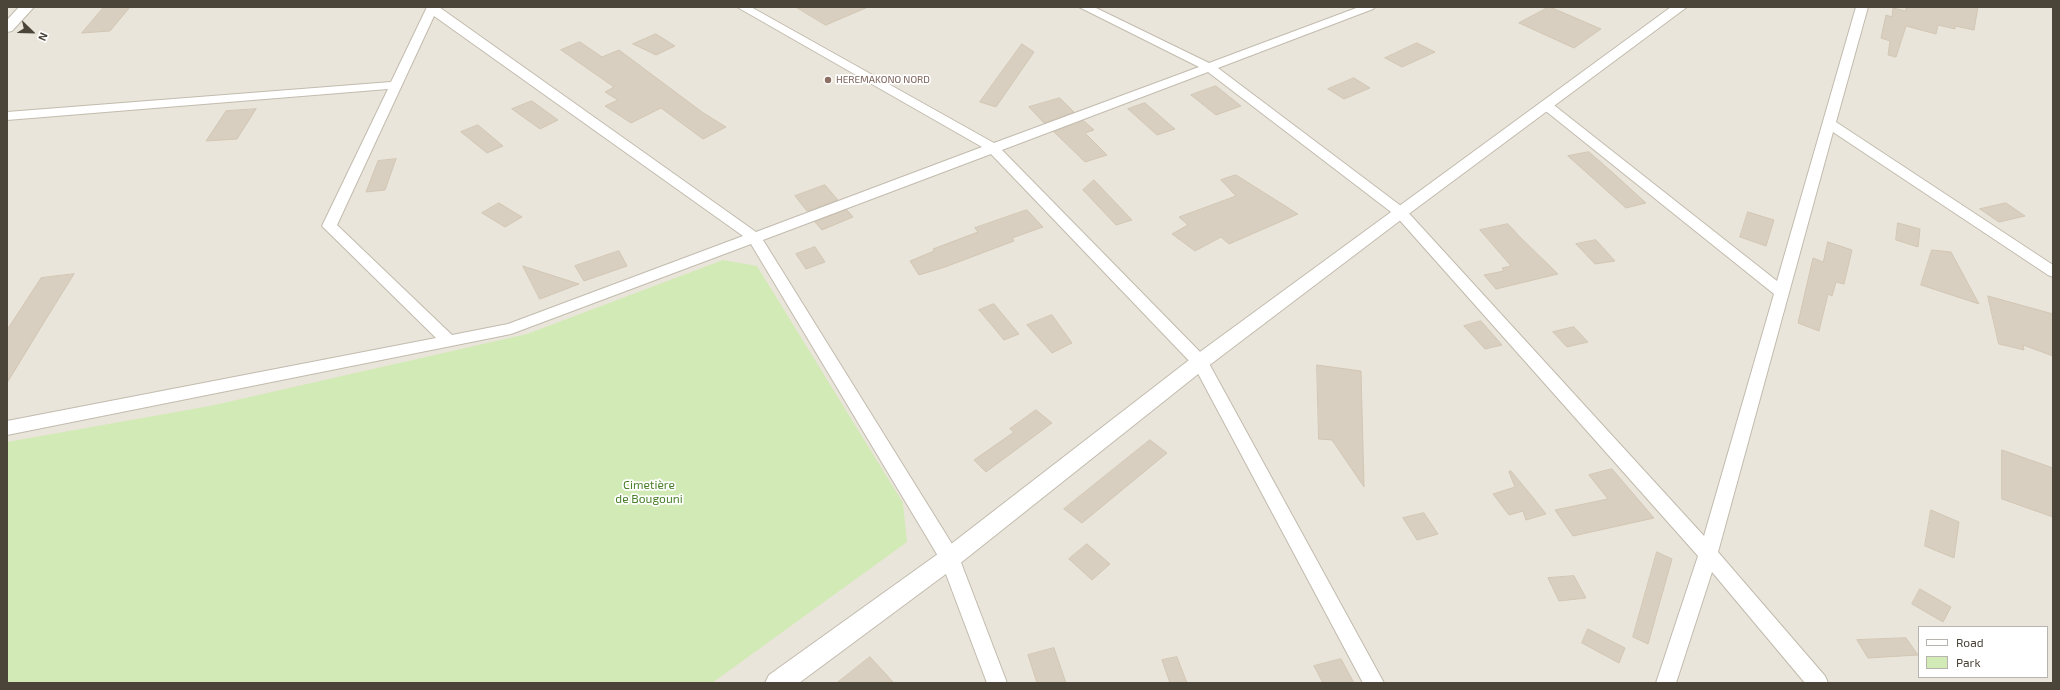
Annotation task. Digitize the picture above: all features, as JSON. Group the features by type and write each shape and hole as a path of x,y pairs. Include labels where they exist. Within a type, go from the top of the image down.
{"street":[{"path":"7,28 27,7"},
{"path":"743,7 993,148 1200,362 1374,683"},
{"path":"1085,7 1209,67 1400,212 1708,554 1818,683"},
{"path":"7,428 511,329 1368,7"},
{"path":"778,683 950,558 1200,362 1400,212 1680,7"},
{"path":"1666,683 1708,554 1862,7"},
{"path":"449,341 329,226 432,8 755,238 950,558 997,683"},
{"path":"7,116 396,85"},
{"path":"1546,105 1782,293"},
{"path":"1829,123 2053,272"}],"shaded area":[{"path":"7,7 2053,7 2053,683 7,683"}],"green space":[{"name":"Cimetière de Bougouni","path":"723,260 757,266 903,503 907,542 712,683 7,683 7,442 210,406 527,334"}],"building":[{"path":"104,7 130,7 110,31 82,33"},
{"path":"796,7 868,7 826,25"},
{"path":"1549,7 1601,29 1574,48 1519,23"},
{"path":"1906,7 1978,7 1974,30 1955,26 1955,29 1938,25 1936,34 1906,26 1896,57 1888,55 1890,41 1881,38 1886,15 1892,17 1893,8 1906,11"},
{"path":"656,34 675,46 656,55 633,44"},
{"path":"580,42 602,57 619,50 702,112 726,127 703,139 661,108 631,123 605,106 618,100 605,92 614,87 561,50"},
{"path":"1417,43 1435,52 1402,67 1385,58"},
{"path":"1022,44 1034,52 996,107 980,102"},
{"path":"1354,78 1370,88 1344,99 1328,89"},
{"path":"1216,86 1241,106 1216,115 1191,95"},
{"path":"1060,98 1074,112 1044,123 1029,107"},
{"path":"532,101 558,120 540,129 512,109"},
{"path":"1145,103 1175,129 1157,135 1128,109"},
{"path":"256,109 237,139 206,141 226,111"},
{"path":"1084,121 1094,130 1085,133 1107,155 1085,162 1054,132"},
{"path":"478,125 503,146 487,153 461,132"},
{"path":"1589,152 1646,203 1626,208 1568,156"},
{"path":"396,159 385,190 366,192 378,161"},
{"path":"1236,175 1298,214 1229,244 1221,237 1195,251 1172,234 1188,225 1179,217 1236,196 1221,180"},
{"path":"1094,180 1132,220 1116,225 1083,190"},
{"path":"825,185 838,200 807,211 795,196"},
{"path":"499,203 522,217 505,227 482,213"},
{"path":"2006,203 2025,216 1999,222 1980,209"},
{"path":"847,210 853,217 822,230 815,222"},
{"path":"1027,210 1043,227 1012,238 1014,241 945,267 919,275 910,261 934,251 933,249 978,232 975,228"},
{"path":"1748,212 1774,220 1766,246 1740,237"},
{"path":"1898,223 1920,229 1918,247 1896,240"},
{"path":"1508,224 1558,274 1496,289 1484,275 1504,271 1502,268 1511,266 1480,230"},
{"path":"1596,240 1615,261 1595,264 1576,244"},
{"path":"1828,242 1852,250 1844,284 1836,282 1832,296 1828,294 1819,331 1798,323 1813,258 1823,262"},
{"path":"815,247 825,262 806,269 796,254"},
{"path":"1932,250 1951,252 1979,304 1921,285"},
{"path":"619,251 627,266 584,281 575,266"},
{"path":"523,266 579,284 540,299"},
{"path":"74,274 7,383 7,330 41,278"},
{"path":"1988,296 2053,314 2053,356 2023,345 2024,350 1999,344"},
{"path":"994,304 1019,334 1004,340 979,310"},
{"path":"1052,315 1072,343 1052,353 1027,325"},
{"path":"1481,321 1502,345 1485,349 1464,326"},
{"path":"1574,327 1588,342 1567,347 1553,332"},
{"path":"1317,365 1361,371 1364,487 1332,440 1319,439"},
{"path":"1036,410 1052,423 986,472 974,460 1014,432 1010,429"},
{"path":"1150,440 1167,453 1082,523 1064,509"},
{"path":"2002,450 2053,468 2053,517 2002,499"},
{"path":"1612,469 1654,518 1573,536 1555,510 1608,499 1589,475"},
{"path":"1511,471 1546,514 1526,520 1523,511 1509,515 1493,494 1515,487 1509,472"},
{"path":"1931,510 1959,522 1954,558 1925,546"},
{"path":"1424,513 1438,534 1417,540 1403,518"},
{"path":"1087,544 1110,564 1092,580 1069,559"},
{"path":"1657,552 1672,559 1648,644 1633,637"},
{"path":"1574,576 1586,598 1559,601 1548,578"},
{"path":"1920,589 1951,607 1943,622 1912,604"},
{"path":"1588,629 1625,648 1619,663 1582,643"},
{"path":"1906,638 1918,655 1868,658 1857,640"},
{"path":"1054,648 1066,683 1037,683 1028,655"},
{"path":"870,657 894,683 837,683"},
{"path":"1177,657 1187,683 1170,683 1162,660"},
{"path":"1341,659 1354,683 1323,683 1314,666"}],"place":[{"name":"HEREMAKONO NORD","path":"828,80"}]}
